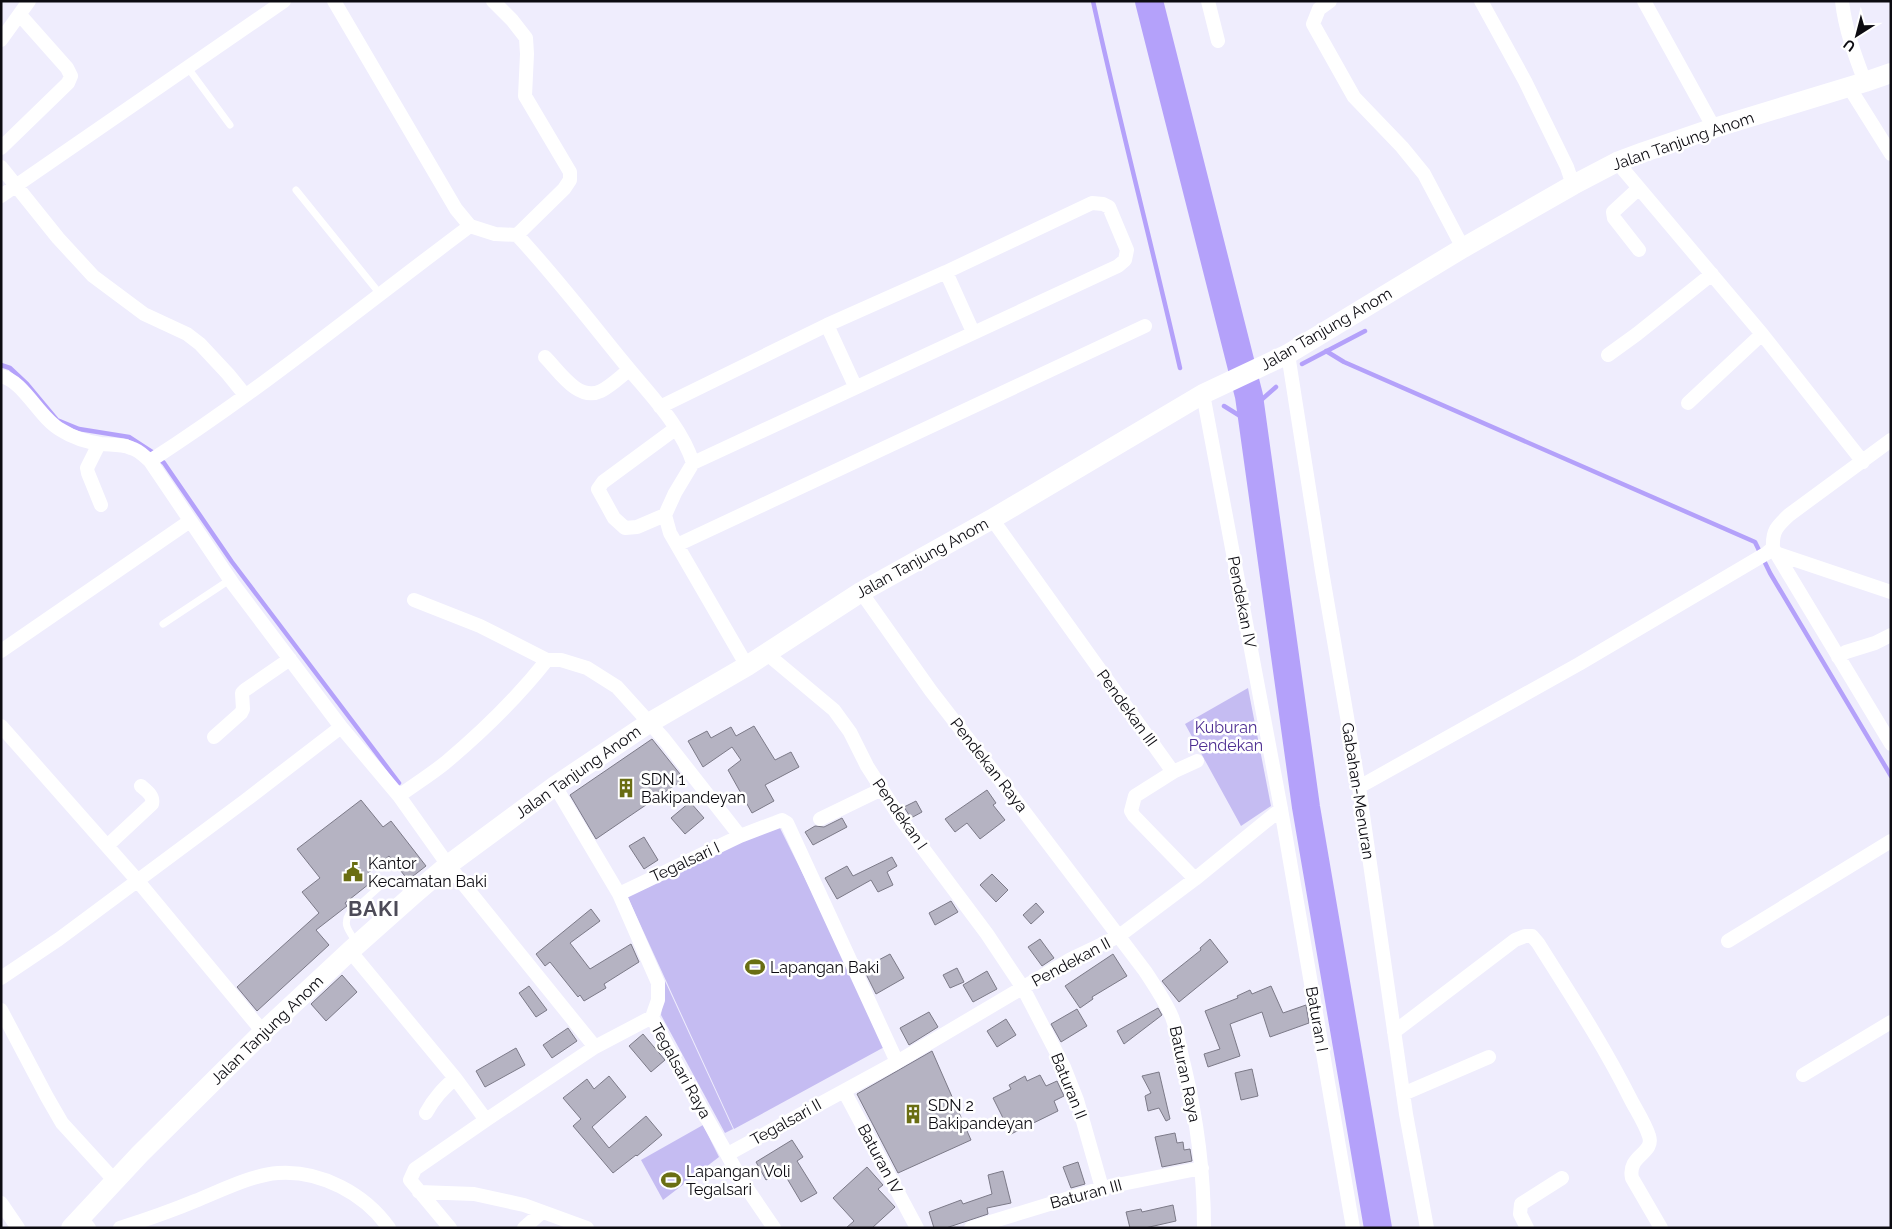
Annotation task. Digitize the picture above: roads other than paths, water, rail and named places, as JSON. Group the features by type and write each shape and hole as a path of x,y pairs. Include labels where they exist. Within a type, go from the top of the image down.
{"main road":[{"name":"Jalan Tanjung Anom","path":"80,1224 140,1154 263,1032 413,895 448,865 555,786 649,723 747,666 861,592 992,519 1210,391 1288,354 1463,248 1573,185 1617,162 1714,128 1891,72"}],"street":[{"path":"1,40 28,1"},
{"path":"1,196 284,1"},
{"path":"334,1 456,208 470,226 495,234 517,235 565,289 660,407 689,451 692,463"},
{"path":"494,1 526,38 525,96 570,172 570,180 564,189 517,235"},
{"path":"1208,1 1218,41"},
{"path":"1328,1 1316,14 1313,24 1354,97 1402,147 1424,174 1463,248"},
{"path":"1481,1 1567,167 1573,185"},
{"path":"1644,1 1714,128"},
{"path":"1842,1 1844,16 1855,56 1857,84 1891,154"},
{"path":"1,148 68,83 71,76 67,68 20,15"},
{"path":"1617,162 1762,334 1863,462"},
{"path":"1,167 58,238 93,276 144,314 187,334 200,344 245,395"},
{"path":"1639,188 1613,212 1614,218 1639,250"},
{"path":"660,407 827,325 946,272 1092,202 1109,207 1127,250 1125,260 1118,266 692,463 665,515 637,527 625,528 614,518 598,488 603,482 675,428"},
{"path":"155,458 245,395 470,226"},
{"path":"946,272 973,332"},
{"path":"1608,355 1712,274"},
{"path":"827,325 855,386"},
{"path":"677,545 1144,326"},
{"path":"1688,403 1762,334"},
{"name":"Gabahan-Menuran","path":"1288,354 1358,787 1403,1094 1427,1228"},
{"path":"545,357 574,389 581,392 598,392 629,370"},
{"path":"2,376 20,389 44,417 60,430 99,444 129,447 155,458 190,521 230,580 341,727 398,796 448,865 595,1047 415,1169 410,1180 450,1228"},
{"name":"Pendekan IV","path":"1210,391 1281,809"},
{"path":"1358,787 1579,664 1766,554 1776,527 1789,515 1891,440"},
{"path":"99,444 88,468 88,473 101,505"},
{"path":"665,515 670,534 747,666"},
{"name":"Pendekan III","path":"992,519 1173,772"},
{"path":"1,651 190,521"},
{"path":"1766,554 1891,592"},
{"path":"1766,554 1838,657 1891,744"},
{"name":"Pendekan Raya","path":"861,592 931,691 1119,936"},
{"path":"398,796 443,764 481,731 530,682 547,660 480,626 414,600"},
{"path":"1838,657 1846,652 1876,643 1891,635"},
{"name":"Pendekan I","path":"766,653 834,710 850,732 867,766 901,819 987,934 1023,988"},
{"path":"214,737 241,713 243,709 242,693 290,659"},
{"name":"Tegalsari I","path":"547,660 575,663 603,677 617,687 649,723 740,836 619,894"},
{"path":"1,726 137,880 263,1032"},
{"path":"1,978 59,939 341,727"},
{"path":"1195,879 1134,816 1131,810 1135,796 1173,772 1197,761"},
{"path":"107,846 152,804 153,800 150,794 141,786"},
{"path":"555,786 619,894 658,983 658,1000 652,1017"},
{"path":"820,819 882,789"},
{"name":"Pendekan II","path":"844,1091 1071,960 1119,936 1195,879 1281,809"},
{"name":"Baturan I","path":"1281,809 1353,1228"},
{"path":"740,836 782,820 787,823 897,1062"},
{"path":"1728,941 1891,841"},
{"name":"Baturan Raya","path":"1119,936 1145,971 1172,1018 1190,1090 1202,1168 1204,1228"},
{"path":"1394,1032 1515,940 1525,936 1532,936 1538,942 1592,1026 1650,1137 1648,1148 1631,1165 1630,1170 1632,1178 1661,1228"},
{"path":"353,948 486,1120"},
{"name":"Baturan II","path":"1023,988 1064,1067 1078,1100 1102,1188"},
{"path":"1,1010 62,1122 115,1182"},
{"name":"Tegalsari Raya","path":"595,1047 652,1017 742,1181 771,1227"},
{"path":"1803,1075 1891,1022"},
{"path":"1403,1094 1489,1057"},
{"path":"426,1113 440,1092 455,1078"},
{"name":"Tegalsari II","path":"728,1154 844,1091"},
{"name":"Baturan IV","path":"844,1091 917,1228"},
{"name":"Baturan III","path":"971,1228 1102,1188 1202,1168"},
{"path":"120,1228 170,1212 245,1181 278,1173 311,1175 340,1186 361,1198 382,1218 389,1228"},
{"path":"1527,1228 1520,1214 1521,1204 1562,1178"},
{"path":"419,1192 474,1194 524,1205 587,1228"},
{"path":"1,1203 18,1228"},
{"path":"524,1228 542,1212"}],"lane":[{"path":"188,68 230,125"},
{"path":"296,190 380,294"},
{"path":"163,624 230,580"},
{"path":"353,948 345,920 349,914 385,882 390,880 404,887 413,895"}],"waterway":[{"path":"1093,1 1180,368"},
{"path":"1149,1 1249,396 1306,807 1378,1228"},
{"path":"1302,364 1365,331"},
{"path":"1326,351 1344,362 1755,542 1770,573 1891,776"},
{"path":"1,365 10,368 27,384 57,420 79,429 129,437 152,452 164,463 232,562 399,783"},
{"path":"1251,409 1276,387"},
{"path":"1224,406 1253,424"}],"place":[{"name":"SDN 1 Bakipandeyan","path":"626,788"},
{"name":"Kantor Kecamatan Baki","path":"353,872"},
{"name":"Lapangan Baki","path":"755,967"},
{"name":"SDN 2 Bakipandeyan","path":"913,1114"},
{"name":"Lapangan Voli Tegalsari","path":"671,1180"}],"district":[{"name":"BAKI","path":"374,908"}],"park label":[{"name":"Kuburan Pendekan","path":"1226,736"}]}
